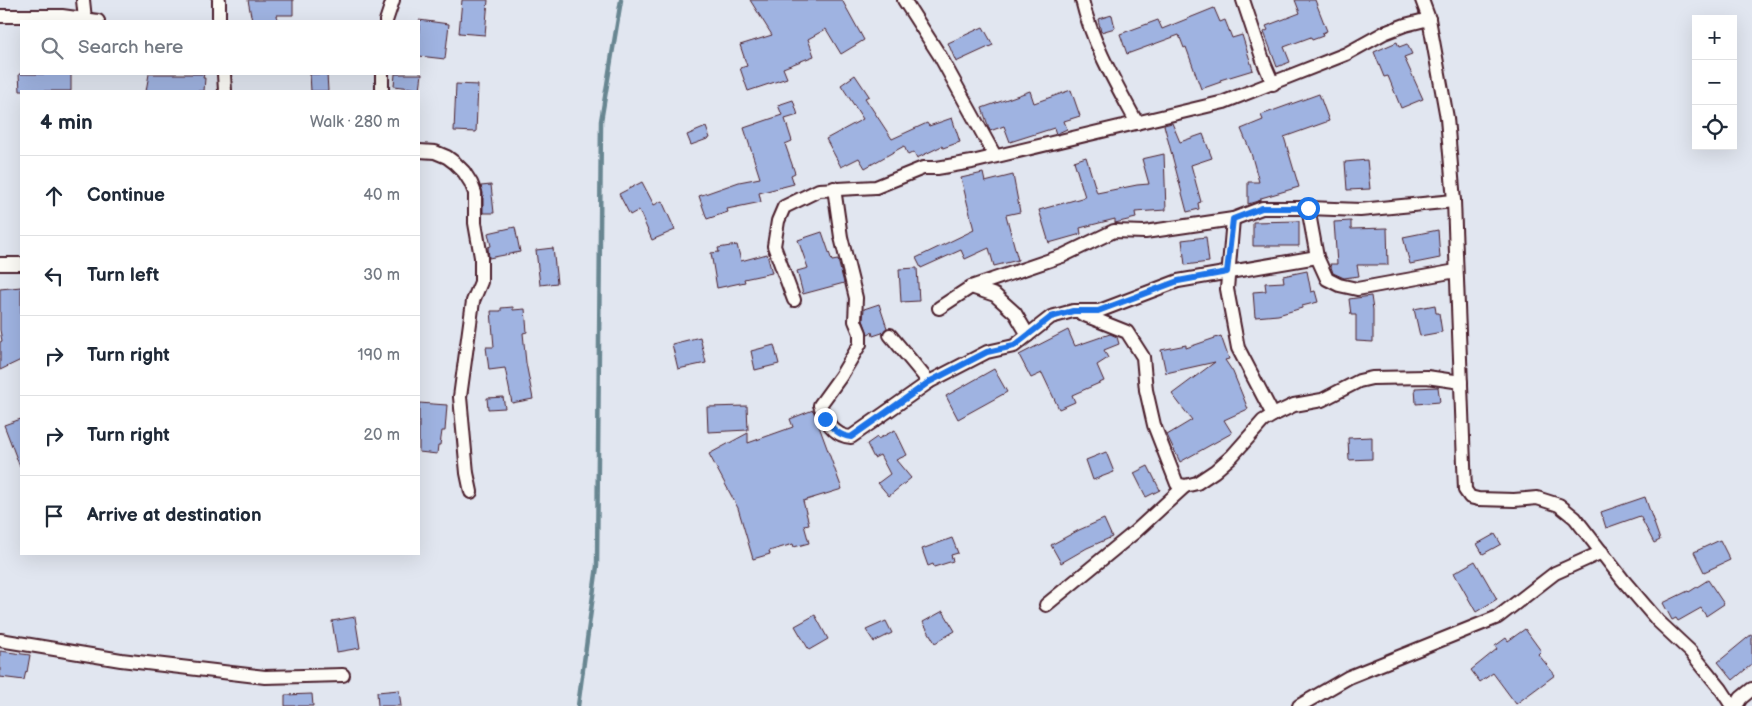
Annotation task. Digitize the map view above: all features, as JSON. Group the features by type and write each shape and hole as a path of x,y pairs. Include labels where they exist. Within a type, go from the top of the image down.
{"street":[{"path":"0,16 62,16 85,20 83,0"},
{"path":"219,0 219,20"},
{"path":"386,20 392,0"},
{"path":"904,0 940,56 995,156"},
{"path":"1082,0 1086,18 1110,72 1137,123"},
{"path":"1243,0 1273,84"},
{"path":"1422,0 1429,19 1447,118 1454,201 1465,490 1470,497 1478,499 1514,500 1537,498 1559,505 1575,518 1658,622 1690,651 1721,688 1732,706"},
{"path":"794,300 774,246 778,221 784,207 819,190 876,187 923,168 938,168 995,156 1224,102 1346,54 1384,32 1405,24 1429,19"},
{"path":"224,75 225,90"},
{"path":"382,75 382,90"},
{"path":"420,151 435,152 455,163 464,172 475,193 475,223 479,244 481,282 473,301 460,397 471,492"},
{"path":"834,188 841,237 856,298 855,321 860,333 860,344 841,376 820,405 825,419 833,429 843,436 851,437 929,382 987,352 1014,346 1051,317 1073,311 1098,311 1178,281 1317,256"},
{"path":"939,308 971,287 1062,256 1114,231 1145,232 1233,219 1262,208 1360,210 1454,201"},
{"path":"1308,208 1317,256 1327,279 1339,285 1357,290 1456,271"},
{"path":"1233,219 1227,289 1238,348 1273,415"},
{"path":"0,264 20,264"},
{"path":"971,287 995,294 1015,313 1028,336"},
{"path":"1073,311 1127,332 1143,357 1146,390 1154,425 1177,484 1185,486 1197,483 1215,471 1232,456 1263,421 1294,405 1322,400 1359,381 1372,378 1427,377 1461,382"},
{"path":"890,336 929,382"},
{"path":"1046,605 1135,532 1185,486"},
{"path":"1299,706 1349,677 1498,617 1555,573 1602,552"},
{"path":"0,640 130,661 265,677 343,675"},
{"path":"1736,706 1741,698 1752,689"}],"building":[{"path":"248,0 293,0 293,15 277,15 278,20 252,20"},
{"path":"462,0 488,0 485,35 459,33"},
{"path":"750,0 842,0 864,40 841,54 826,29 808,39 814,56 783,68 787,78 748,91 740,68 747,66 740,45 772,35"},
{"path":"1295,0 1315,0 1327,31 1322,33 1323,36 1312,40 1311,37 1284,47 1290,62 1277,67 1264,32 1268,30 1266,26 1300,13"},
{"path":"1214,8 1220,22 1225,20 1232,38 1242,35 1253,70 1220,80 1221,82 1201,89 1186,47 1184,48 1179,35 1127,54 1120,34 1158,20 1162,29"},
{"path":"1112,15 1115,28 1101,32 1098,19"},
{"path":"420,20 449,24 445,59 420,56"},
{"path":"983,27 993,45 956,62 948,43"},
{"path":"1397,42 1399,47 1407,44 1412,54 1404,57 1423,99 1401,108 1388,76 1384,77 1374,52"},
{"path":"19,74 71,75 71,90 20,91"},
{"path":"422,74 420,89 394,86 395,75"},
{"path":"149,75 204,75 203,78 205,78 204,90 146,90"},
{"path":"310,75 327,75 328,90 311,90"},
{"path":"855,75 869,96 865,98 892,139 927,123 929,126 952,118 960,142 943,148 942,146 917,158 914,152 908,155 904,146 865,168 859,158 841,167 826,139 863,119 841,85"},
{"path":"456,84 478,85 476,132 454,131"},
{"path":"1071,90 1080,116 1064,121 1067,129 1056,134 1054,128 1010,142 1004,126 990,131 982,108 1030,91 1034,103"},
{"path":"1319,94 1329,121 1284,137 1299,187 1261,198 1261,200 1248,204 1248,182 1259,182 1251,153 1241,129 1263,120 1261,115"},
{"path":"793,100 798,115 785,119 792,141 785,144 795,173 791,175 794,184 759,193 761,202 727,209 728,212 707,219 699,196 739,182 760,178 744,128 782,115 778,105"},
{"path":"1172,123 1180,142 1203,134 1212,158 1191,165 1201,202 1198,203 1199,209 1187,212 1164,125"},
{"path":"706,127 710,138 691,145 687,135"},
{"path":"1164,154 1166,210 1135,212 1136,218 1115,223 1115,219 1080,228 1081,234 1049,243 1039,210 1085,197 1074,161 1086,157 1097,193 1149,184 1142,159"},
{"path":"1367,160 1370,189 1347,190 1345,162"},
{"path":"983,173 985,182 1013,175 1020,212 1006,215 1018,260 994,266 989,248 965,259 961,250 921,268 916,258 974,230 961,178"},
{"path":"642,182 654,205 662,201 675,230 652,240 639,210 630,215 619,194"},
{"path":"491,185 494,213 483,213 481,186"},
{"path":"1299,221 1299,246 1253,246 1253,222"},
{"path":"1351,221 1351,229 1387,228 1388,265 1357,265 1359,276 1344,278 1333,273 1330,264 1337,264 1334,222"},
{"path":"515,227 520,252 489,258 488,247 491,246 488,233"},
{"path":"1438,230 1440,258 1410,264 1403,237"},
{"path":"822,232 832,261 838,260 844,283 803,294 797,271 808,268 798,240"},
{"path":"1206,237 1209,262 1185,265 1182,240"},
{"path":"737,245 741,261 767,254 772,273 744,279 745,282 717,288 711,253 719,252 718,248"},
{"path":"553,248 557,283 540,285 536,250"},
{"path":"917,268 919,301 901,302 899,269"},
{"path":"1307,271 1311,292 1315,291 1318,302 1278,315 1255,317 1253,292 1266,291 1265,283 1284,282 1283,276"},
{"path":"20,287 20,360 0,370 0,342 2,341 0,330 0,289"},
{"path":"1371,296 1373,342 1356,341 1356,315 1351,315 1349,299"},
{"path":"879,304 887,328 882,333 873,336 872,332 868,334 863,320 864,309"},
{"path":"1435,305 1436,313 1439,313 1442,332 1420,336 1414,309"},
{"path":"513,307 513,310 525,309 527,332 523,333 526,363 533,399 512,403 505,368 489,370 486,347 494,347 491,311 501,311 501,308"},
{"path":"1068,330 1075,346 1110,334 1117,337 1119,344 1104,350 1108,358 1097,365 1104,381 1072,395 1075,402 1059,409 1042,373 1031,378 1019,355"},
{"path":"1221,336 1229,359 1225,360 1233,372 1248,409 1224,420 1232,433 1180,462 1167,435 1192,420 1172,394 1215,362 1166,373 1161,350 1186,345 1186,348"},
{"path":"700,337 706,363 678,369 672,344"},
{"path":"774,345 779,364 755,370 751,351"},
{"path":"994,369 1007,392 958,419 946,396"},
{"path":"1438,387 1440,402 1416,404 1415,388"},
{"path":"503,397 505,408 488,409 487,398"},
{"path":"420,403 447,405 445,431 442,431 437,454 420,452"},
{"path":"747,406 748,430 708,432 707,407"},
{"path":"813,410 842,489 803,501 809,524 804,525 809,543 794,547 793,544 769,551 770,554 753,559 738,508 709,454 748,433 748,443 793,427 790,419"},
{"path":"20,419 20,467 4,425"},
{"path":"895,430 907,455 896,460 911,478 889,496 878,483 890,474 880,455 874,458 867,444 877,437 878,439"},
{"path":"1372,437 1372,459 1349,460 1348,438"},
{"path":"1106,452 1114,472 1093,480 1086,460"},
{"path":"1148,466 1160,490 1146,497 1134,473"},
{"path":"1645,497 1660,540 1654,543 1640,516 1606,528 1601,512"},
{"path":"1104,519 1112,537 1087,548 1061,563 1051,545"},
{"path":"1495,534 1501,544 1483,554 1477,544"},
{"path":"952,538 958,553 951,555 953,561 934,567 933,564 928,566 922,549"},
{"path":"1720,540 1730,560 1704,572 1694,552"},
{"path":"1475,561 1497,599 1476,612 1454,573"},
{"path":"1708,580 1724,604 1706,616 1701,608 1678,621 1676,618 1672,620 1663,603 1689,592"},
{"path":"943,611 955,631 935,643 923,622"},
{"path":"815,615 828,639 809,650 795,626"},
{"path":"355,617 360,648 337,652 332,621"},
{"path":"886,621 892,633 874,642 866,630"},
{"path":"1525,629 1541,651 1538,654 1555,675 1516,704 1493,673 1480,682 1471,670 1497,649 1495,646 1506,638 1508,641"},
{"path":"1752,634 1752,664 1733,680 1718,662"},
{"path":"0,651 30,655 24,680 0,677"},
{"path":"399,690 401,706 378,706 377,692"},
{"path":"312,694 313,706 285,706 285,695"}],"waterway":[{"path":"578,706 597,566 601,121 621,0"}],"route":[{"path":"825,419 833,429 843,436 851,437 929,382 987,352 1014,346 1051,317 1073,311 1098,311 1178,281 1227,272 1233,219 1262,208 1308,208"}]}
